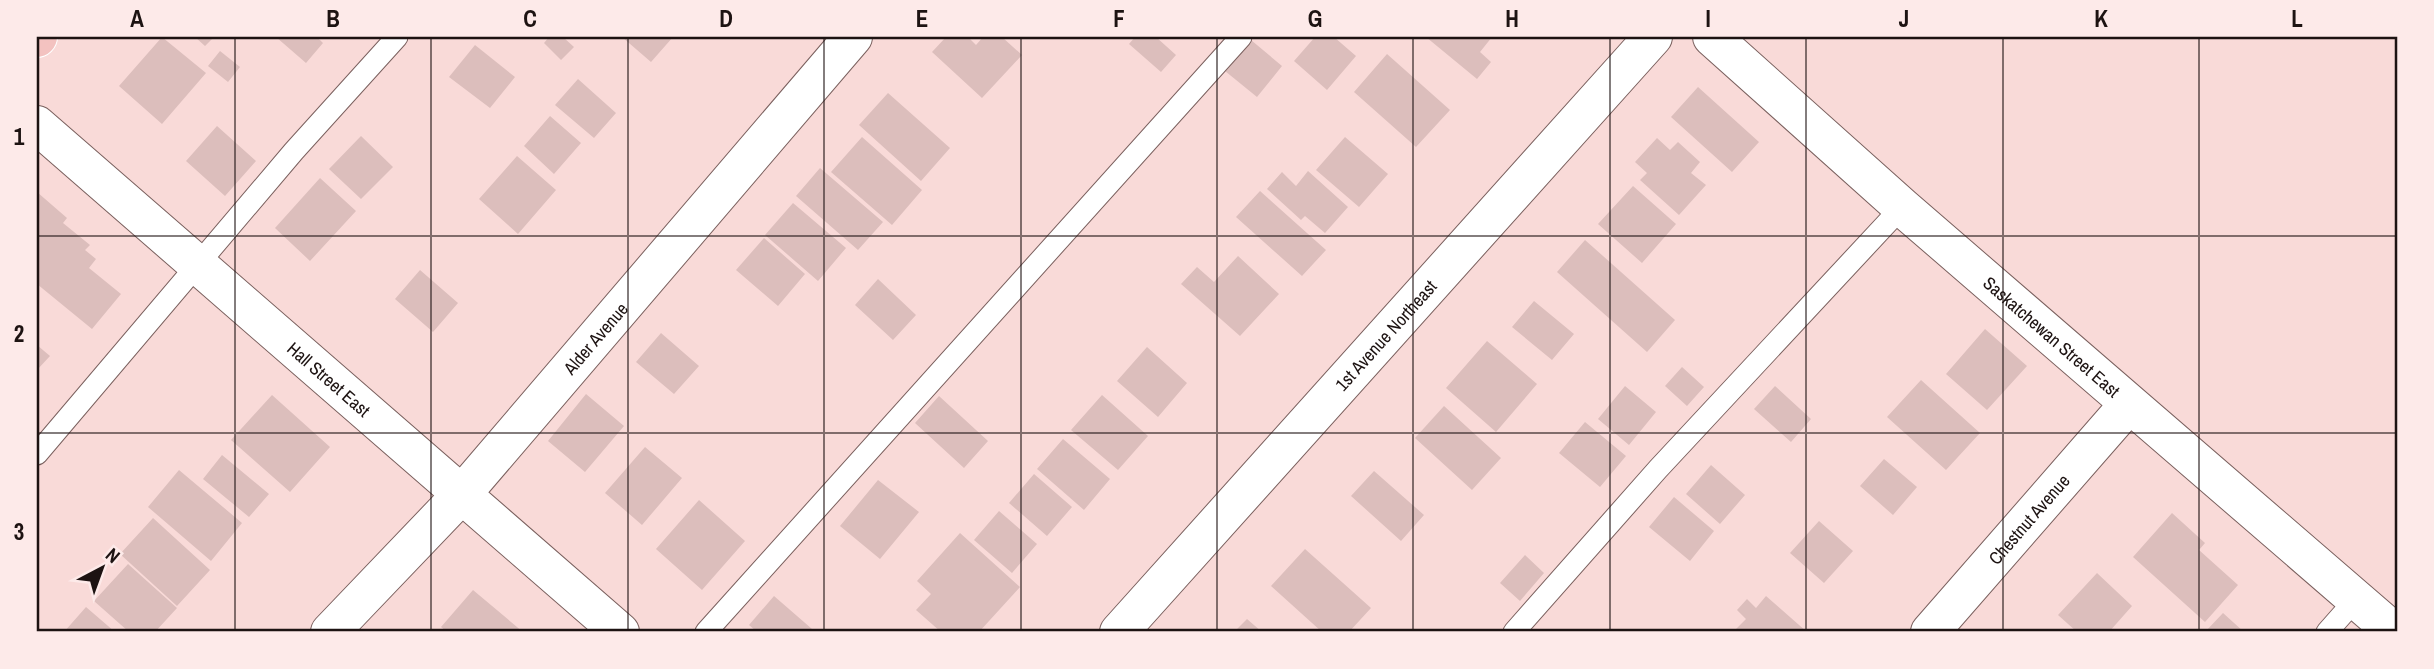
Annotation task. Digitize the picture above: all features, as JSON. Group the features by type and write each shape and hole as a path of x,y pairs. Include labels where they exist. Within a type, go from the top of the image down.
{"street":[{"name":"Alder Avenue","path":"330,632 462,494 853,37"},
{"name":"1st Avenue Northeast","path":"1119,632 1653,37"},
{"name":"Saskatchewan Street East","path":"1712,37 1902,207 2394,632"},
{"name":"Hall Street East","path":"37,125 620,632"},
{"name":"Chestnut Avenue","path":"1930,632 2129,404"}],"lane":[{"path":"37,454 294,151 397,37"},
{"path":"706,632 1241,37"},
{"path":"1514,632 1658,469 1902,207"},
{"path":"2327,632 2357,598"}],"building":[{"path":"162,37 206,73 162,124 119,86"},
{"path":"195,37 214,37 205,46"},
{"path":"276,37 317,37 323,43 306,63"},
{"path":"549,37 563,37 574,47 561,60 544,43"},
{"path":"622,37 673,37 651,62"},
{"path":"946,37 968,37 976,45 983,37 1002,37 1022,55 982,98 932,52"},
{"path":"1135,37 1156,37 1176,55 1161,72 1129,44"},
{"path":"1315,37 1334,37 1356,56 1327,90 1294,61"},
{"path":"1426,37 1492,37 1480,52 1491,62 1477,79"},
{"path":"1251,40 1282,66 1257,97 1225,71"},
{"path":"475,45 515,77 490,108 449,77"},
{"path":"220,51 240,67 228,82 208,66"},
{"path":"1387,54 1450,110 1416,147 1354,92"},
{"path":"578,79 616,113 594,138 555,105"},
{"path":"1698,87 1759,142 1732,172 1671,117"},
{"path":"888,93 950,148 921,181 859,125"},
{"path":"550,116 581,143 554,174 524,146"},
{"path":"217,126 256,161 225,196 186,161"},
{"path":"361,136 393,167 361,199 329,169"},
{"path":"862,137 922,190 892,225 831,172"},
{"path":"1345,137 1388,174 1359,207 1316,170"},
{"path":"1657,138 1670,150 1678,142 1700,162 1691,173 1706,185 1679,215 1640,180 1647,173 1635,162"},
{"path":"517,156 556,190 518,234 479,199"},
{"path":"820,168 883,222 858,250 796,196"},
{"path":"1308,171 1348,207 1325,233 1305,216 1301,220 1267,189 1282,172 1296,186"},
{"path":"320,178 356,211 310,261 275,228"},
{"path":"1633,186 1676,224 1642,263 1598,224"},
{"path":"1260,191 1326,250 1302,276 1236,217"},
{"path":"37,192 67,218 63,223 90,245 85,250 96,259 89,268 121,294 92,329 37,284"},
{"path":"793,203 846,248 818,281 765,235"},
{"path":"764,238 805,274 778,306 736,270"},
{"path":"1585,240 1675,320 1647,352 1557,272"},
{"path":"1238,256 1279,294 1240,336 1181,284 1197,267 1214,282"},
{"path":"420,270 458,303 433,332 395,299"},
{"path":"878,279 916,315 893,340 855,305"},
{"path":"1534,301 1574,334 1552,360 1512,327"},
{"path":"1985,329 2027,366 1987,410 1946,374"},
{"path":"661,333 699,366 674,394 636,362"},
{"path":"1487,341 1537,384 1496,432 1446,388"},
{"path":"37,345 50,356 37,370"},
{"path":"1147,347 1187,383 1158,417 1117,381"},
{"path":"1682,367 1704,387 1687,406 1665,386"},
{"path":"1921,380 1980,433 1946,470 1887,417"},
{"path":"1625,386 1656,412 1629,445 1598,419"},
{"path":"1775,386 1811,419 1791,442 1754,409"},
{"path":"586,394 624,426 585,472 548,441"},
{"path":"272,395 330,447 290,492 231,440"},
{"path":"1102,395 1148,436 1118,470 1071,430"},
{"path":"939,396 988,441 964,468 915,423"},
{"path":"1444,406 1501,458 1472,490 1415,438"},
{"path":"1585,422 1626,456 1600,487 1559,453"},
{"path":"1063,439 1110,479 1084,510 1037,469"},
{"path":"645,447 682,478 642,525 605,493"},
{"path":"222,455 269,494 249,517 203,479"},
{"path":"1884,459 1917,487 1893,515 1860,486"},
{"path":"1711,465 1745,495 1720,524 1686,494"},
{"path":"179,470 242,523 211,561 148,507"},
{"path":"1374,471 1424,515 1401,541 1351,496"},
{"path":"1034,474 1072,507 1047,536 1009,503"},
{"path":"878,480 919,512 880,559 840,526"},
{"path":"1674,497 1714,531 1690,561 1649,527"},
{"path":"699,500 745,541 702,590 656,549"},
{"path":"999,511 1037,544 1012,573 974,540"},
{"path":"2172,513 2205,543 2199,550 2238,585 2205,622 2133,557"},
{"path":"153,518 210,570 177,606 120,554"},
{"path":"1819,521 1853,551 1824,583 1790,553"},
{"path":"960,533 1020,587 979,632 941,632 916,610 931,594 917,581"},
{"path":"1305,549 1371,608 1349,632 1322,632 1271,586"},
{"path":"1525,555 1544,573 1520,601 1500,583"},
{"path":"128,564 177,608 155,632 129,632 94,601"},
{"path":"2097,573 2132,606 2109,632 2077,632 2058,615"},
{"path":"473,590 523,632 447,632 441,627"},
{"path":"774,596 812,629 809,632 757,632 749,625"},
{"path":"1766,596 1807,632 1739,632 1736,629 1746,619 1737,610 1747,599 1756,608"},
{"path":"86,607 115,632 64,632"},
{"path":"2223,613 2244,632 2205,632"},
{"path":"1247,619 1262,632 1234,632"}]}
